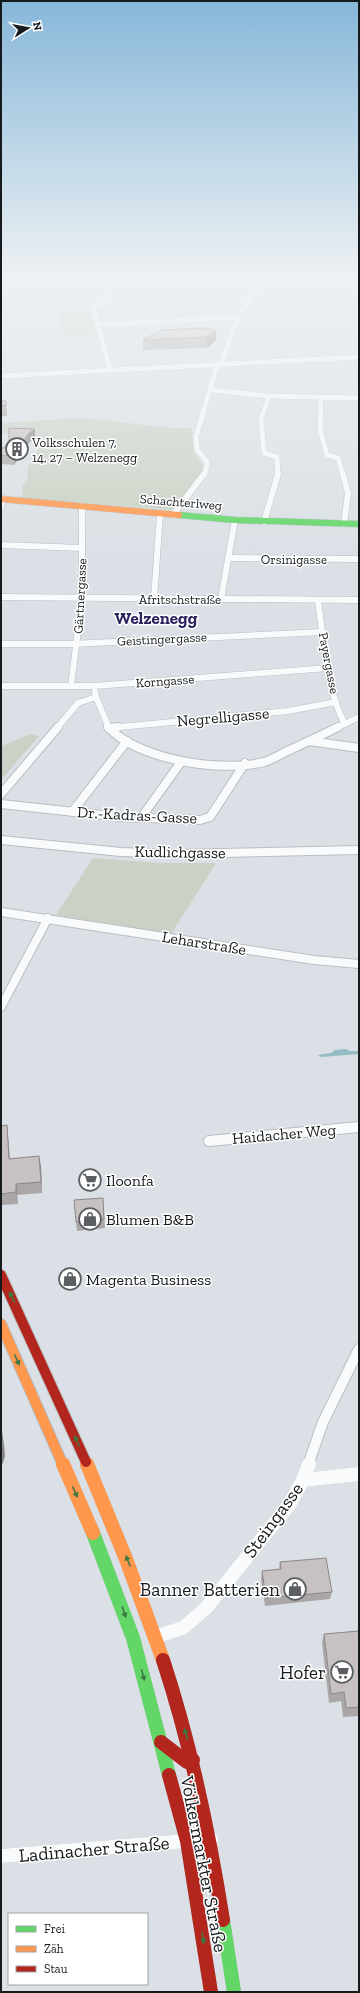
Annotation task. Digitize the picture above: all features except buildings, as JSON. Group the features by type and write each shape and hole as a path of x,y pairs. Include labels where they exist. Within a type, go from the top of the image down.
{"main road":[{"name":"Schachterlweg","path":"2,502 82,506 264,522 359,524"},
{"name":"Völkermarkter Straße","path":"1,1275 19,1311 50,1408 99,1518 115,1588 133,1638 187,1841 212,1992"},
{"path":"1,1320 19,1311"},
{"name":"Völkermarkter Straße","path":"1,1324 50,1408 99,1518 157,1636 193,1760 211,1839 234,1992"},
{"path":"133,1638 157,1636"},
{"name":"Völkermarkter Straße","path":"161,1742 172,1746 180,1758 187,1762 193,1760"}],"street":[{"path":"1,376 94,370"},
{"path":"173,515 206,471 207,462 197,449 196,437 216,370"},
{"path":"211,390 269,396 359,398"},
{"path":"264,522 278,474 277,457 264,453 261,420 269,396"},
{"path":"321,398 320,429 327,455 338,458 348,493 344,524"},
{"name":"Gärtnergasse","path":"71,686 82,598 82,506"},
{"path":"154,599 160,514"},
{"path":"221,599 235,520"},
{"path":"1,545 82,548"},
{"name":"Orsinigasse","path":"228,558 359,559"},
{"name":"Afritschstraße","path":"1,597 359,600"},
{"name":"Payergasse","path":"318,600 328,668 340,716 345,724"},
{"name":"Geistingergasse","path":"1,644 77,643 323,632"},
{"name":"Korngasse","path":"1,686 94,686 328,668"},
{"path":"94,686 102,714 109,728 127,741 150,752 181,762 245,763 267,760 359,717"},
{"path":"1,794 78,703 96,697"},
{"name":"Negrelligasse","path":"109,728 288,711 336,702"},
{"path":"72,812 127,741"},
{"path":"309,741 359,748"},
{"path":"141,818 181,762"},
{"name":"Dr.-Kadras-Gasse","path":"1,804 141,818 200,820 210,817 245,763"},
{"name":"Kudlichgasse","path":"1,840 121,852 178,854 359,850"},
{"path":"1,912 48,918 1,1007"},
{"name":"Leharstraße","path":"48,918 314,960 359,964"},
{"name":"Haidacher Weg","path":"209,1141 359,1127"},
{"name":"Steingasse","path":"157,1636 183,1628 206,1608 289,1505 303,1480 323,1422 359,1349"},
{"path":"303,1480 359,1474"},
{"name":"Ladinacher Straße","path":"1,1856 211,1839"}],"green space":[{"path":"78,418 162,427 191,428 194,453 203,465 200,476 175,510 22,498 23,484 27,482 28,467 45,438 1,433 1,423"},
{"path":"31,734 39,736 1,780 1,746"},
{"path":"93,858 160,863 216,863 171,934 56,915"}],"water":[{"path":"346,1049 350,1051 359,1051 359,1054 321,1057 318,1055 331,1053 335,1050"}],"traffic: fast":[{"path":"179,515 235,520 359,524"},
{"path":"93,1533 133,1638 169,1775"},
{"path":"223,1920 234,1992"}],"traffic: slow":[{"path":"1,499 179,515"},
{"path":"1,1324 93,1533"},
{"path":"86,1462 126,1559 163,1660"}],"traffic: jam":[{"path":"1,1275 86,1462"},
{"path":"163,1660 183,1724 199,1789 223,1920"},
{"path":"161,1742 187,1762 193,1760"},
{"path":"169,1775 187,1841 211,1992"}],"place":[{"name":"Volksschulen 7, 14, 27 – Welzenegg","path":"17,449"},
{"name":"Iloonfa","path":"90,1180"},
{"name":"Blumen B&B","path":"90,1219"},
{"name":"Magenta Business","path":"70,1279"},
{"name":"Banner Batterien","path":"295,1589"},
{"name":"Hofer","path":"342,1672"}],"district":[{"name":"Welzenegg","path":"156,618"}]}
